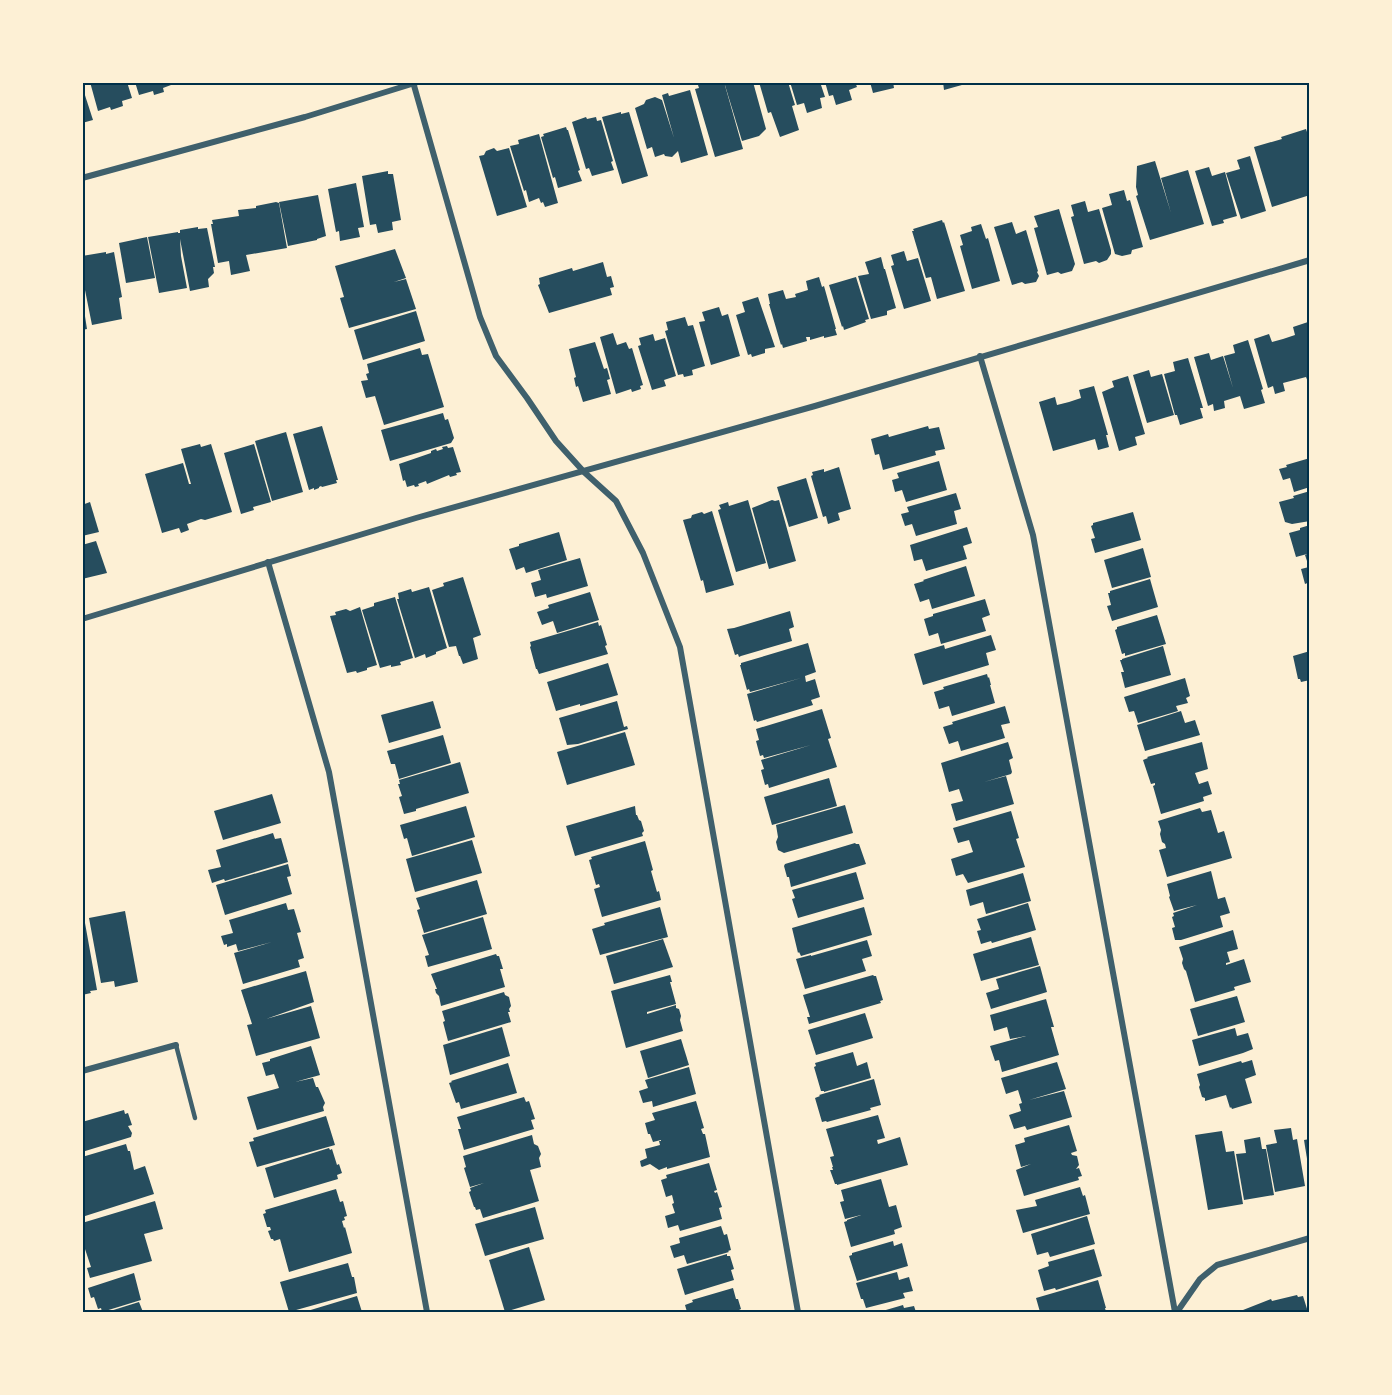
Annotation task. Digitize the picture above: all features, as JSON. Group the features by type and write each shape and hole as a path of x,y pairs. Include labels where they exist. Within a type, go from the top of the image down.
{"street":[{"path":"82,178 306,117 415,83 480,317 496,356 556,441 584,472 616,501 643,554 680,647 798,1312"},
{"path":"82,619 416,518 804,409 1310,260"},
{"path":"980,356 1033,535 1176,1312"},
{"path":"268,562 329,772 427,1312"},
{"path":"82,1071 176,1045"},
{"path":"1176,1312 1200,1279 1217,1265 1310,1238"}],"lane":[{"path":"176,1045 195,1118"}],"building":[{"path":"90,82 127,82 132,98 122,101 123,106 98,111"},
{"path":"135,82 170,82 171,85 163,88 164,92 154,95 153,91 139,95"},
{"path":"707,82 724,82 743,149 715,157 695,89 699,88 698,85"},
{"path":"724,82 753,82 766,129 759,136 742,141"},
{"path":"759,82 788,82 799,130 780,137 771,112 768,113"},
{"path":"790,82 820,82 825,97 820,98 822,108 807,113 804,103 797,105"},
{"path":"825,82 855,82 857,87 849,90 852,100 836,105 833,95 829,96"},
{"path":"870,82 893,82 894,88 873,93"},
{"path":"943,82 968,82 969,83 944,90"},
{"path":"82,86 93,120 82,123"},
{"path":"690,90 708,155 681,163 678,151 672,157 664,154 655,157 652,147 647,149 635,108 655,97 662,100 674,138 662,95 668,93 669,96"},
{"path":"621,112 621,114 629,112 648,176 622,184 602,117"},
{"path":"586,117 587,119 596,117 597,121 601,120 614,170 592,176 589,168 586,169 572,122"},
{"path":"566,127 582,181 558,188 541,137 544,136 543,134"},
{"path":"1306,129 1310,141 1310,195 1272,207 1254,147"},
{"path":"539,134 558,203 545,207 539,198 529,202 510,146 519,144 518,140"},
{"path":"494,148 497,151 509,148 527,207 497,216 479,156"},
{"path":"1250,156 1266,211 1241,219 1226,173 1240,169 1237,160"},
{"path":"1155,161 1171,213 1161,178 1188,170 1204,224 1150,240 1136,196 1138,195 1137,166"},
{"path":"1209,167 1212,176 1225,172 1237,216 1212,226 1195,171"},
{"path":"388,171 388,174 393,174 401,220 392,222 393,230 378,233 376,224 370,225 362,176"},
{"path":"356,183 364,227 358,228 360,237 340,241 339,231 336,232 328,189"},
{"path":"1124,190 1127,201 1130,200 1143,247 1122,256 1115,254 1102,208 1112,205 1109,194"},
{"path":"318,195 326,236 288,246 279,202"},
{"path":"1085,201 1088,212 1099,209 1111,250 1107,260 1099,263 1096,261 1084,264 1071,217 1074,216 1071,205"},
{"path":"279,203 287,248 246,255 250,271 231,275 229,261 218,263 212,220 239,216 238,210"},
{"path":"1059,209 1075,264 1072,271 1047,275 1034,228 1038,227 1034,216"},
{"path":"942,220 965,291 937,299 931,277 926,278 912,231"},
{"path":"1012,222 1016,234 1026,230 1039,276 1036,282 1012,285 994,227"},
{"path":"981,224 986,239 988,238 1000,281 972,289 960,246 963,245 960,235 972,231 971,227"},
{"path":"198,227 198,229 207,228 215,267 213,267 214,273 208,279 209,287 190,291 180,239 187,288 159,293 148,237 180,233 180,230"},
{"path":"147,237 155,278 126,283 119,243"},
{"path":"395,249 406,278 394,282 406,279 416,309 349,328 340,298 344,297 335,266"},
{"path":"904,251 907,261 918,258 931,301 904,309 891,266 894,265 891,255"},
{"path":"106,252 106,254 114,252 122,297 119,298 122,319 92,325 82,275 82,256"},
{"path":"881,257 896,308 887,311 887,315 871,319 858,276 869,274 865,262"},
{"path":"603,262 607,277 611,276 614,287 610,288 612,295 549,313 538,285 540,284 539,278"},
{"path":"819,277 822,287 824,286 837,335 810,340 810,337 806,337 807,341 783,348 768,294 783,290 786,299 796,297 795,294 808,290 806,281"},
{"path":"856,277 869,319 844,330 829,285"},
{"path":"758,297 775,347 765,349 765,353 752,357 751,354 748,355 736,315 745,312 742,302"},
{"path":"719,307 722,316 728,314 740,356 711,365 699,322 705,321 702,312"},
{"path":"82,310 84,310 87,329 82,330"},
{"path":"416,311 425,341 363,360 354,330"},
{"path":"685,317 688,326 693,325 705,366 692,370 693,375 684,377 683,374 678,375 665,331 668,330 666,322"},
{"path":"1308,322 1310,327 1310,387 1306,377 1283,383 1285,391 1275,394 1273,386 1268,388 1254,339 1269,334 1272,342 1283,339 1295,335 1293,327"},
{"path":"613,333 617,345 626,342 629,349 632,348 643,385 640,386 641,389 632,392 631,389 616,394 600,337"},
{"path":"653,334 655,341 665,338 676,376 664,380 666,386 652,390 638,346 641,345 639,338"},
{"path":"1248,340 1265,403 1244,409 1240,396 1224,401 1225,408 1214,411 1213,404 1208,406 1194,357 1209,353 1211,360 1223,356 1233,388 1224,356 1235,353 1233,345"},
{"path":"595,342 604,369 607,368 610,379 607,380 611,394 583,402 578,386 576,387 574,378 576,377 569,349"},
{"path":"420,348 422,355 428,354 444,407 384,425 375,396 366,398 361,381 368,380 367,364"},
{"path":"1188,358 1203,408 1200,408 1203,418 1180,425 1164,374 1175,371 1173,362"},
{"path":"1149,370 1151,377 1162,374 1174,415 1147,423 1133,375"},
{"path":"1128,376 1145,434 1135,437 1137,445 1119,451 1102,392 1114,387 1112,381"},
{"path":"1094,386 1108,435 1106,435 1109,447 1098,450 1095,439 1053,451 1039,402 1055,397 1057,405 1069,402 1081,398 1079,390"},
{"path":"443,413 445,420 448,419 454,438 451,443 390,461 381,430"},
{"path":"322,426 338,480 336,480 337,483 309,490 293,434"},
{"path":"928,426 929,429 939,427 945,449 935,451 936,455 883,470 879,454 875,455 871,439 888,434 889,437"},
{"path":"286,432 303,492 272,501 255,441"},
{"path":"200,444 201,447 211,444 232,512 187,524 189,530 181,533 179,528 162,533 145,474 183,463 189,484 191,484 181,449"},
{"path":"254,444 271,502 253,507 254,510 241,514 224,453"},
{"path":"447,446 448,448 453,447 461,472 427,484 426,481 418,484 419,486 407,487 405,480 403,481 399,464"},
{"path":"1310,458 1310,487 1294,492 1290,478 1283,480 1279,469"},
{"path":"939,461 947,490 906,502 902,490 895,492 892,480 899,478 897,473"},
{"path":"839,467 851,509 838,513 840,520 828,524 826,516 823,517 811,476 812,472 824,469 824,472"},
{"path":"806,478 818,518 789,527 777,487"},
{"path":"1310,491 1310,521 1292,524 1285,522 1279,502"},
{"path":"956,493 961,509 954,511 957,524 916,536 912,524 905,526 901,514 909,512 907,507"},
{"path":"748,500 766,563 736,572 718,510 721,509 719,505 728,502 729,506"},
{"path":"772,500 779,500 796,561 769,569 752,508"},
{"path":"90,502 99,532 82,536 82,505"},
{"path":"712,511 734,585 706,593 683,520 691,518 692,515"},
{"path":"1133,512 1141,540 1095,553 1091,539 1095,538 1091,526 1093,523"},
{"path":"1310,525 1310,582 1305,584 1301,569 1309,567 1305,555 1307,554 1296,557 1289,533"},
{"path":"967,527 972,543 963,546 967,559 926,571 922,559 914,561 910,545"},
{"path":"559,532 567,560 526,573 524,567 516,570 509,549"},
{"path":"96,541 107,573 82,579 82,545"},
{"path":"1143,548 1151,577 1112,588 1104,560"},
{"path":"580,558 588,586 547,598 546,594 535,597 531,583 541,580 538,570"},
{"path":"966,566 975,596 932,609 929,599 920,602 914,584"},
{"path":"463,577 481,635 473,638 478,659 463,664 456,646 449,647 432,590 444,586 443,583"},
{"path":"1150,579 1158,607 1112,621 1107,606 1111,605 1108,593"},
{"path":"429,587 447,648 426,658 425,654 415,658 397,599 399,599 398,593"},
{"path":"590,592 599,620 557,633 553,621 542,625 537,612 549,608 548,605"},
{"path":"395,597 413,658 400,662 401,665 380,668 362,610 374,606 374,603"},
{"path":"985,599 990,615 982,618 986,631 941,644 938,633 929,636 924,619 933,614"},
{"path":"360,607 377,665 357,673 356,671 347,673 330,616 336,615 335,612 346,609 350,611"},
{"path":"790,611 794,627 789,629 792,641 739,657 738,654 735,655 727,629"},
{"path":"1157,615 1166,644 1125,656 1125,653 1122,654 1115,630 1117,627"},
{"path":"598,622 599,626 601,625 608,654 539,674 530,642"},
{"path":"991,635 996,650 986,653 989,665 923,685 914,654 944,645 945,649"},
{"path":"808,643 816,672 805,676 806,682 815,679 820,697 811,700 813,705 754,721 747,694 801,678 750,692 749,689 747,690 741,663"},
{"path":"1163,646 1171,675 1125,688 1121,672 1124,672 1120,660"},
{"path":"1310,651 1310,680 1301,682 1298,679 1293,656"},
{"path":"608,663 618,695 556,711 547,682"},
{"path":"987,674 995,703 952,716 949,706 939,709 934,692 944,689 943,687"},
{"path":"1185,678 1190,696 1186,698 1188,703 1176,706 1178,711 1138,723 1134,711 1129,712 1124,697"},
{"path":"433,701 441,728 389,743 381,715"},
{"path":"617,701 624,727 627,726 628,729 578,744 567,745 559,718"},
{"path":"1005,706 1010,723 1001,725 1005,738 961,751 958,741 949,744 943,727 953,724 952,722"},
{"path":"822,709 837,767 769,788 768,784 765,785 761,760 811,745 764,758 763,755 760,756 756,729"},
{"path":"1181,711 1185,723 1195,720 1200,735 1145,751 1137,725"},
{"path":"625,732 635,765 567,785 557,752"},
{"path":"443,735 451,763 399,779 395,764 391,764 387,751"},
{"path":"1008,742 1013,758 1009,760 1011,774 984,782 1006,776 1014,804 956,821 951,804 963,801 959,789 949,792 941,763"},
{"path":"1202,742 1208,769 1195,773 1199,784 1208,781 1212,794 1203,797 1204,801 1161,814 1153,786 1155,783 1151,784 1143,760"},
{"path":"460,762 469,793 404,814 399,797 402,796 399,780"},
{"path":"829,778 837,806 772,825 764,797"},
{"path":"272,794 281,823 223,840 214,811"},
{"path":"845,805 853,833 784,853 778,850 776,825"},
{"path":"466,806 475,837 412,856 407,838 404,839 400,825"},
{"path":"635,806 636,815 644,831 643,836 575,856 566,826"},
{"path":"1200,808 1202,812 1211,810 1218,833 1224,831 1232,858 1167,877 1159,850 1166,848 1162,842 1158,821"},
{"path":"1011,811 1019,838 1016,839 1025,867 968,883 963,874 956,876 951,859 973,852 969,840 958,843 953,828"},
{"path":"273,833 275,839 281,838 288,862 212,883 208,870 221,867 216,850"},
{"path":"472,840 482,873 415,892 406,859"},
{"path":"645,841 653,870 651,871 661,900 602,917 594,889 600,887 599,884 596,885 589,860 592,859 591,857"},
{"path":"855,843 859,844 866,864 791,887 785,864"},
{"path":"288,864 291,876 287,877 292,894 225,915 216,885"},
{"path":"1211,871 1218,899 1225,897 1230,913 1220,916 1223,927 1175,940 1172,928 1175,927 1173,913 1197,905 1174,911 1167,884"},
{"path":"856,872 864,899 798,918 792,899 795,898 792,890"},
{"path":"1023,873 1031,901 986,914 983,902 970,906 966,890"},
{"path":"477,880 487,914 424,933 416,898"},
{"path":"286,903 288,910 294,909 301,932 297,933 304,958 298,960 300,967 243,984 234,953 272,942 238,951 236,944 227,947 221,936 233,933 229,920"},
{"path":"1028,903 1036,930 981,944 977,931 981,930 977,919"},
{"path":"660,907 668,937 600,955 592,929 605,925 604,923"},
{"path":"864,907 872,935 801,956 798,953 792,928"},
{"path":"125,911 138,982 115,987 114,981 101,983 89,918"},
{"path":"483,917 492,949 428,967 425,956 429,955 422,935"},
{"path":"82,923 85,923 97,990 82,995"},
{"path":"1233,930 1238,949 1227,952 1230,962 1226,965 1244,959 1251,982 1234,987 1235,990 1195,1002 1179,947"},
{"path":"1031,937 1039,965 981,981 973,954"},
{"path":"663,939 673,967 614,984 606,956"},
{"path":"867,940 872,956 862,959 866,971 805,989 796,959"},
{"path":"496,954 499,956 503,969 500,969 505,987 441,1006 431,974"},
{"path":"1040,966 1047,992 991,1009 986,993 999,989 996,979"},
{"path":"306,971 314,1002 266,1019 311,1006 320,1038 256,1056 247,1025 252,1024 241,990"},
{"path":"670,975 676,1004 647,1012 647,1014 676,1005 681,1016 683,1031 626,1048 611,991"},
{"path":"876,976 883,1000 880,1001 881,1003 809,1024 807,1017 810,1017 803,995"},
{"path":"504,992 509,997 511,1006 508,1012 511,1022 448,1041 442,1011"},
{"path":"1237,996 1245,1022 1198,1036 1190,1009"},
{"path":"1046,999 1059,1055 1002,1072 999,1060 995,1061 990,1046 1026,1036 1010,1039 1007,1027 994,1031 990,1015"},
{"path":"865,1013 873,1038 816,1055 808,1030"},
{"path":"502,1027 510,1056 450,1075 443,1045"},
{"path":"1235,1028 1237,1036 1248,1033 1253,1049 1199,1066 1192,1040"},
{"path":"681,1039 689,1065 648,1078 640,1051"},
{"path":"311,1046 320,1075 295,1082 313,1078 325,1103 324,1111 257,1130 247,1097 279,1088 274,1074 266,1076 262,1063"},
{"path":"853,1052 857,1066 867,1062 871,1078 821,1091 814,1067 815,1063"},
{"path":"1252,1060 1256,1075 1245,1079 1252,1103 1232,1109 1226,1095 1205,1101 1197,1074"},
{"path":"1057,1062 1066,1089 1029,1100 1064,1091 1072,1117 1027,1130 1025,1126 1014,1129 1009,1115 1021,1111 1019,1104 1022,1103 1018,1090 1006,1094 1001,1078"},
{"path":"508,1063 517,1093 461,1109 459,1102 456,1103 449,1083 451,1081"},
{"path":"689,1067 696,1094 653,1107 652,1101 643,1103 639,1091 648,1088 645,1080"},
{"path":"874,1079 881,1105 870,1108 871,1110 822,1122 815,1098"},
{"path":"524,1097 526,1102 529,1101 535,1119 531,1120 534,1129 464,1150 457,1117"},
{"path":"696,1101 704,1128 701,1129 705,1134 710,1157 667,1169 667,1167 659,1170 650,1164 642,1167 640,1161 647,1158 645,1149 660,1145 659,1141 661,1141 661,1140 653,1142 648,1134 645,1123 655,1120 652,1113"},
{"path":"124,1110 125,1114 128,1113 132,1125 128,1126 132,1133 131,1137 82,1152 82,1122"},
{"path":"878,1115 885,1138 877,1140 878,1144 900,1137 908,1165 835,1184 830,1170 833,1170 833,1167 830,1157 834,1156 826,1129"},
{"path":"326,1116 335,1145 257,1167 249,1142 254,1141 253,1138"},
{"path":"1069,1125 1077,1151 1071,1153 1077,1156 1079,1165 1076,1169 1079,1168 1082,1176 1078,1177 1079,1180 1024,1196 1016,1170 1031,1164 1021,1167 1015,1145 1025,1142 1024,1138"},
{"path":"1291,1128 1293,1140 1297,1139 1305,1186 1275,1192 1266,1145 1277,1143 1274,1130"},
{"path":"1222,1131 1226,1152 1234,1151 1243,1204 1208,1210 1195,1135"},
{"path":"532,1135 534,1144 538,1146 541,1154 539,1158 541,1167 530,1170 539,1201 483,1218 480,1209 476,1210 474,1207 469,1192 470,1188 484,1183 470,1187 463,1156"},
{"path":"1260,1137 1262,1149 1266,1149 1274,1195 1244,1200 1236,1154 1246,1153 1244,1140"},
{"path":"1310,1139 1310,1165 1308,1165 1304,1140"},
{"path":"126,1144 134,1170 145,1166 154,1194 82,1217 82,1157"},
{"path":"332,1149 342,1173 337,1175 338,1179 274,1198 265,1168"},
{"path":"709,1163 717,1190 714,1191 717,1192 722,1207 719,1208 722,1219 680,1231 678,1225 668,1228 665,1216 675,1213 672,1204 674,1203 672,1195 666,1197 661,1180 667,1178 666,1175"},
{"path":"881,1179 889,1207 896,1205 902,1227 894,1230 895,1234 851,1247 844,1222 861,1215 845,1219 840,1202 844,1201 841,1190"},
{"path":"1080,1187 1083,1196 1085,1195 1090,1214 1023,1233 1016,1210 1037,1206 1035,1200"},
{"path":"336,1189 340,1202 343,1201 347,1216 342,1221 352,1253 289,1272 280,1239 274,1241 271,1239 268,1231 271,1230 267,1227 263,1214 266,1213 265,1210"},
{"path":"155,1201 163,1229 144,1234 152,1261 90,1278 87,1268 91,1267 82,1240 82,1223"},
{"path":"535,1207 544,1239 485,1256 475,1224"},
{"path":"1087,1216 1095,1244 1050,1257 1048,1252 1037,1255 1031,1234"},
{"path":"721,1226 724,1235 727,1234 731,1250 729,1252 687,1264 684,1255 674,1258 670,1246 680,1243 679,1238"},
{"path":"893,1241 894,1246 902,1243 908,1266 857,1281 849,1256 852,1253"},
{"path":"529,1247 545,1300 505,1312 489,1260"},
{"path":"1094,1249 1102,1276 1056,1290 1055,1288 1044,1291 1038,1270 1049,1266 1048,1262"},
{"path":"727,1254 730,1256 734,1269 731,1270 734,1280 685,1295 677,1269"},
{"path":"348,1263 357,1293 289,1312 280,1282"},
{"path":"897,1272 899,1280 909,1277 913,1291 903,1293 905,1298 866,1308 856,1283"},
{"path":"134,1273 141,1300 102,1312 101,1308 98,1309 88,1288"},
{"path":"1098,1280 1106,1312 1040,1312 1036,1298"},
{"path":"733,1288 740,1312 687,1312 685,1305 693,1302 692,1300"},
{"path":"1297,1295 1298,1297 1303,1296 1308,1312 1244,1312 1243,1310 1271,1299 1272,1301"},
{"path":"357,1296 362,1312 304,1312"},
{"path":"139,1302 143,1312 107,1312"},
{"path":"903,1305 904,1308 914,1306 916,1312 879,1312"}]}
